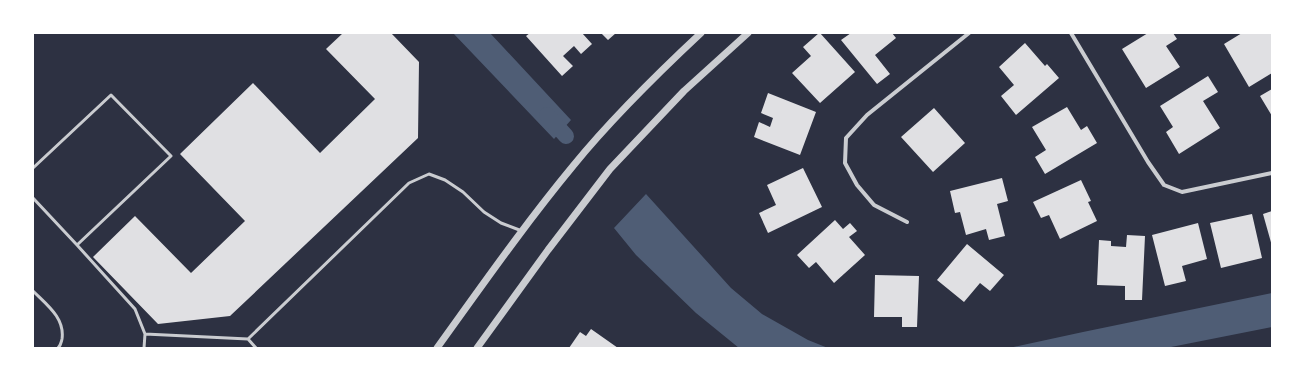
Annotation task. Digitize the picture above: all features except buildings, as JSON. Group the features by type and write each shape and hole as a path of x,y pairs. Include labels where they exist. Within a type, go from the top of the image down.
{"street":[{"path":"437,348 522,231 573,166 606,128 662,70 701,33"},
{"path":"477,348 548,250 610,169 684,91 748,33"},
{"path":"907,222 874,205 857,185 845,163 846,138 867,115 969,33"},
{"path":"1071,33 1148,162 1164,185 1182,192 1272,173"}],"lane":[{"path":"33,168 111,95 172,156 77,245"},
{"path":"145,334 248,338 409,182 429,174 445,180 458,189 484,212 501,223 522,231"},
{"path":"33,198 135,309 145,334 144,348"},
{"path":"33,291 58,317 63,331 61,345 58,348"},
{"path":"248,338 256,348"}],"water":[{"path":"453,33 490,33 571,120 554,139"},
{"path":"646,194 731,288 762,314 808,340 828,348 739,348 696,313 636,255 614,228"},
{"path":"1272,293 1272,327 1166,348 1009,348 1083,332"}],"waterway":[{"path":"547,115 566,136"}]}
